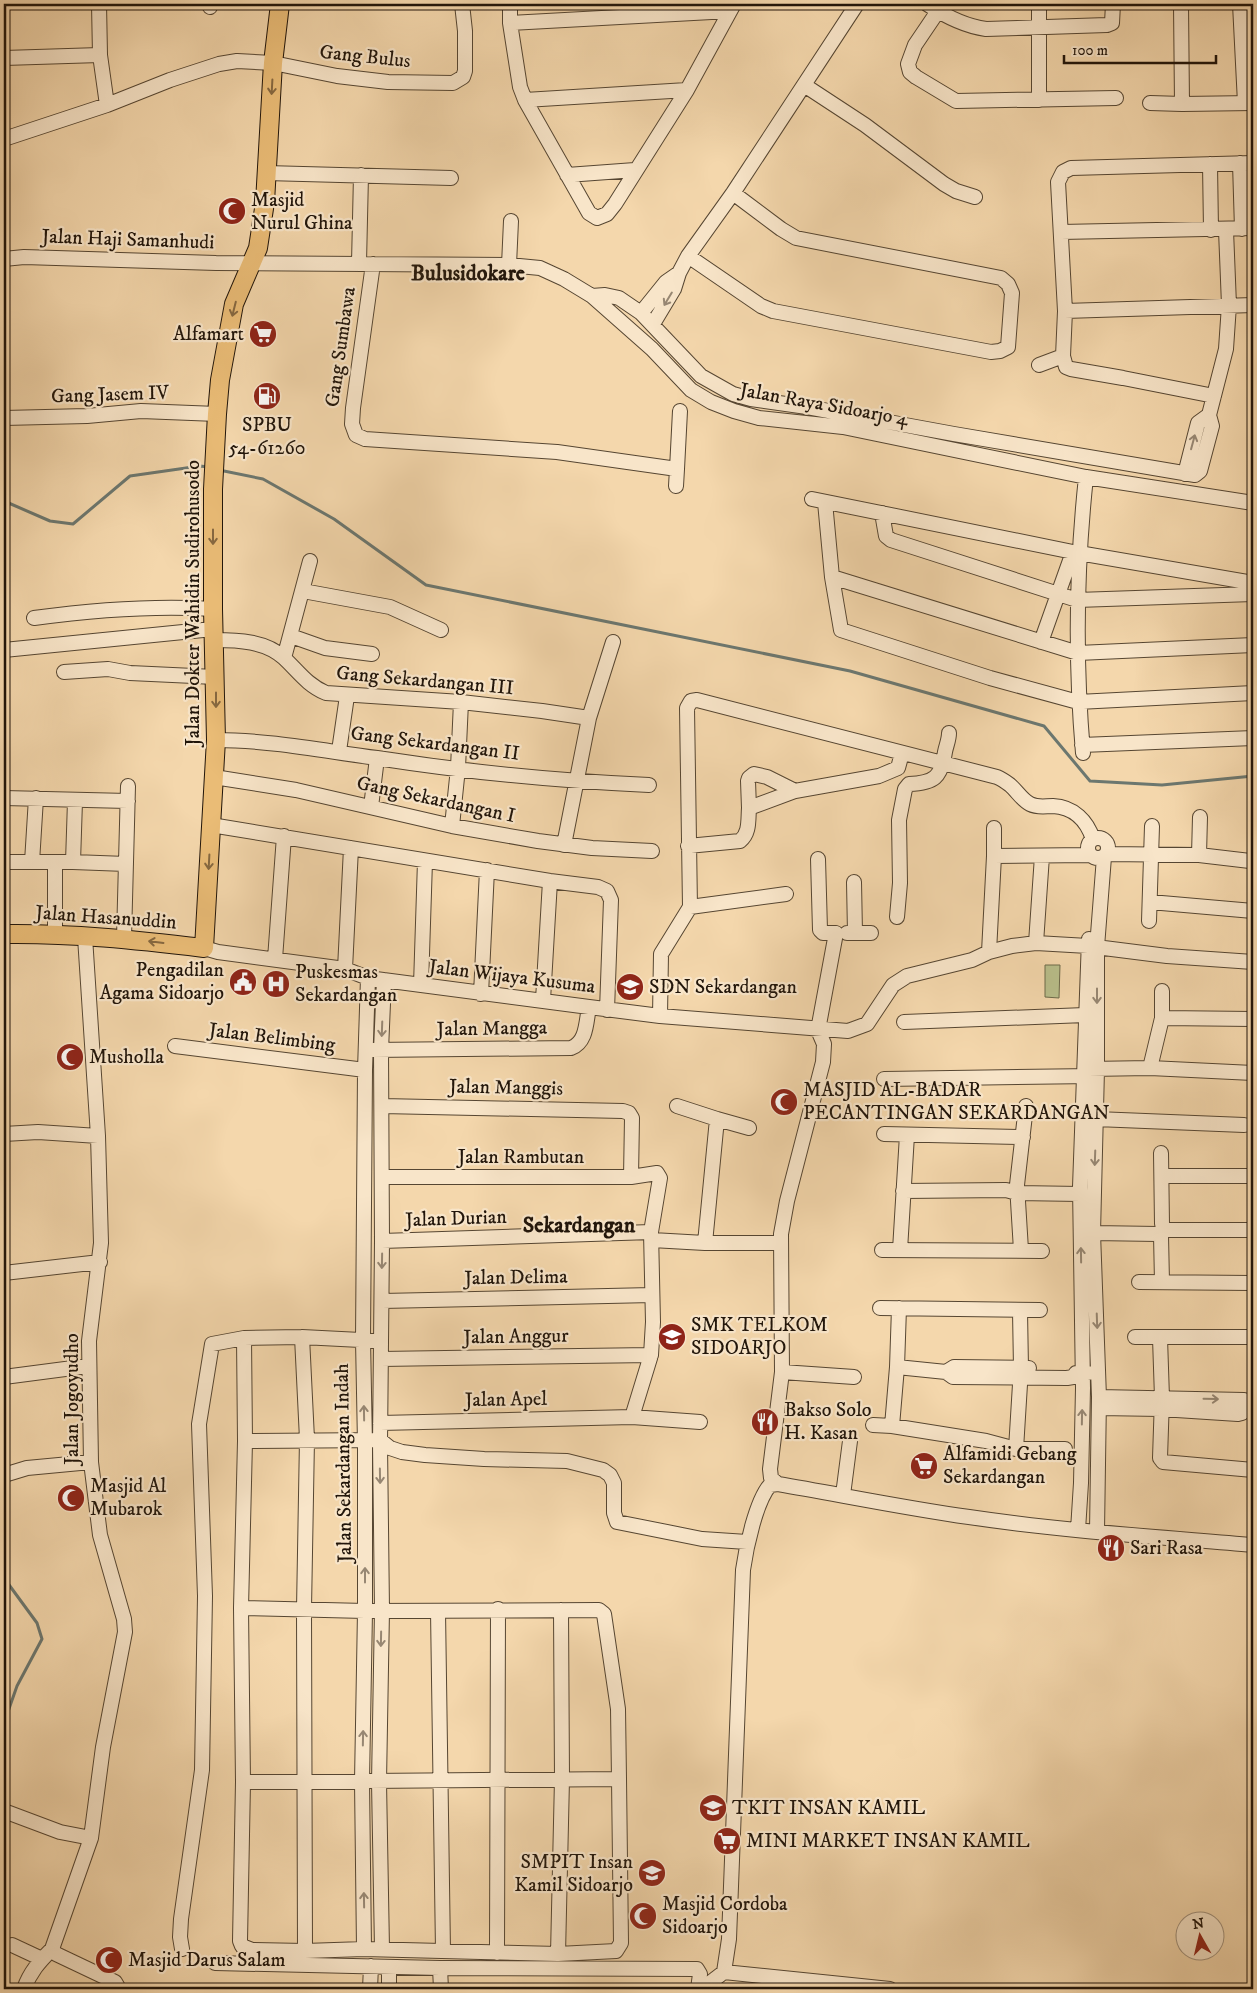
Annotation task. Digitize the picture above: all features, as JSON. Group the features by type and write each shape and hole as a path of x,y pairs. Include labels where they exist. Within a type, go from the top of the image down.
{"main road":[{"name":"Jalan Dokter Wahidin Sudirohusodo","path":"204,948 216,740 213,609 213,465 217,414 220,380 234,304 258,248 266,174 273,64 280,4"},
{"name":"Jalan Hasanuddin","path":"4,934 55,933 85,937 124,938 204,948"}],"street":[{"path":"99,4 100,55 108,105"},
{"name":"Gang Bulus","path":"4,139 108,105 170,80 220,64 237,61 273,64 337,76 388,82 453,83 464,77 465,72 465,31 462,4"},
{"path":"510,4 510,23 517,77 525,100 589,213 597,218 607,214 615,204 688,90 732,7"},
{"path":"653,324 674,289 679,273 688,256 733,193 857,4"},
{"path":"1039,4 1039,100"},
{"path":"1113,4 1113,20 1108,25 1040,29 986,29 972,27 932,8 908,64 910,72 956,102 1116,98"},
{"path":"1181,4 1182,104"},
{"path":"1150,103 1249,103 1248,46 1240,4"},
{"path":"510,23 732,7"},
{"path":"4,58 100,55"},
{"path":"804,85 865,125 944,184 956,191 975,197"},
{"path":"525,100 688,90"},
{"path":"1061,232 1226,230 1248,228 1246,163 1071,168 1063,172 1058,182 1065,311 1063,356 1066,367 1070,370 1123,378 1214,396"},
{"path":"1210,164 1211,230"},
{"path":"567,175 635,170"},
{"path":"266,174 451,178"},
{"name":"Gang Sumbawa","path":"360,175 366,264 352,424 356,435 365,439 383,441 558,452 677,468"},
{"path":"688,256 761,306 774,311 991,352 1000,352 1008,346 1012,292 1008,284 1001,278 796,238 733,193"},
{"path":"510,265 511,221"},
{"path":"592,296 605,295 619,298 641,312 701,376 733,394 751,399 1195,475 1200,472 1212,426 1209,415 1226,349 1229,305 1226,230"},
{"name":"Jalan Haji Samanhudi","path":"4,259 24,257 252,263"},
{"name":"Jalan Raya Sidoarjo 4","path":"252,263 510,265 540,268 564,279 592,296 652,350 691,390 711,402 734,411 759,418 843,427 1086,477 1253,504"},
{"path":"641,312 666,282 679,273"},
{"path":"1065,311 1253,304"},
{"path":"1039,364 1063,356"},
{"name":"Gang Jasem IV","path":"4,418 87,416 141,411 217,414"},
{"path":"676,486 680,411"},
{"path":"1142,485 1146,467"},
{"path":"1086,477 1076,552 1078,702 1082,749 1253,738"},
{"path":"1253,583 1076,552 818,500 841,630 990,678 1078,702 1253,693"},
{"path":"882,513 886,536 891,540 1077,600 1253,594"},
{"path":"1041,642 1057,594 1076,552"},
{"path":"284,658 310,561"},
{"path":"832,577 1078,653 1253,645"},
{"path":"303,591 390,607 441,630"},
{"path":"34,618 86,611 169,606 213,609"},
{"name":"Gang Sekardangan III","path":"4,650 214,634 227,640 264,645 284,658 300,676 315,688 326,693 347,696 461,702 589,718"},
{"path":"291,636 325,648 372,654"},
{"path":"564,845 589,718 613,642"},
{"path":"64,672 108,669 130,673 215,677"},
{"path":"339,751 347,696"},
{"path":"665,1016 661,954 690,907 687,708 691,701 697,700 997,777 1009,784 1032,805 1068,809 1086,823 1093,838 1087,846 1099,856"},
{"path":"452,826 458,768 461,702"},
{"path":"897,917 900,884 899,820 905,789 909,784 927,783 936,778 944,763 949,733"},
{"name":"Gang Sekardangan II","path":"216,740 339,751 377,758 577,782 649,785"},
{"path":"749,808 795,791 879,776 891,770 889,766 897,752"},
{"path":"371,808 377,758"},
{"path":"688,846 740,841 746,837 749,808 748,781 754,774 767,776 795,791"},
{"name":"Gang Sekardangan I","path":"214,777 296,790 452,826 564,845 652,851"},
{"path":"124,938 128,786"},
{"path":"4,798 128,801"},
{"path":"32,862 36,798"},
{"path":"73,862 75,801"},
{"path":"1200,817 1200,855"},
{"path":"211,825 550,881 598,887 607,891 611,900 607,1010"},
{"path":"1150,921 1152,826"},
{"path":"989,952 994,828"},
{"path":"276,959 284,836"},
{"path":"345,969 351,848"},
{"path":"994,856 1200,855 1250,861 1253,859"},
{"path":"1036,944 1042,856"},
{"path":"1097,1532 1099,1372 1093,1229 1087,1193 1096,1119 1086,1015 1099,856"},
{"path":"818,859 820,930 823,933 870,934"},
{"path":"421,985 425,860"},
{"path":"4,862 126,864"},
{"path":"55,862 55,933"},
{"path":"482,994 487,870"},
{"path":"543,1000 550,881"},
{"path":"854,882 855,933"},
{"path":"690,907 786,894"},
{"path":"1150,902 1253,911"},
{"path":"778,1484 771,1478 770,1469 782,1372 781,1243 787,1201 824,1056 824,1044 818,1030 836,933"},
{"name":"Jalan Jogoyudho","path":"24,1989 36,1965 47,1954 91,1838 103,1747 125,1632 124,1619 100,1535 91,1462 89,1341 101,1243 98,1136 85,937"},
{"name":"Jalan Wijaya Kusuma","path":"204,948 218,952 345,969 368,978 482,994 665,1016 848,1031 868,1024 893,986 908,976 972,960 989,952 1036,944 1092,946 1167,956 1253,962"},
{"path":"1078,1530 1081,1483 1082,1388 1079,1373 1091,1072 1092,946"},
{"name":"Jalan Sekardangan Indah","path":"364,1949 362,1781 365,1611 365,1439 363,1340 365,1070 368,978"},
{"name":"Jalan Sekardangan Indah","path":"382,1949 378,1782 382,1610 380,1341 382,1301 381,1050 384,980"},
{"path":"1150,1068 1162,1018 1162,991"},
{"name":"Jalan Mangga","path":"366,1050 571,1048 581,1041 589,1007"},
{"path":"904,1022 1086,1015"},
{"path":"1162,1018 1253,1019"},
{"name":"Jalan Belimbing","path":"174,1046 365,1070"},
{"path":"884,1078 1091,1072 1150,1068 1253,1073"},
{"name":"Jalan Manggis","path":"382,1106 623,1111 629,1113 632,1118 631,1177"},
{"path":"677,1106 749,1128"},
{"path":"1021,1250 1013,1190 1023,1137 1026,1106"},
{"path":"704,1243 717,1119"},
{"path":"1096,1119 1244,1125"},
{"path":"4,1134 38,1132 98,1136"},
{"path":"884,1134 1023,1137"},
{"path":"900,1250 906,1135"},
{"path":"1161,1153 1162,1282"},
{"name":"Jalan Rambutan","path":"365,1192 382,1184 631,1177 657,1173 660,1175 651,1236"},
{"path":"1162,1176 1253,1176"},
{"path":"902,1191 1013,1190 1087,1193"},
{"path":"1093,1229 1253,1230"},
{"path":"632,1417 651,1355 654,1322 651,1236"},
{"name":"Jalan Durian","path":"382,1241 651,1236 704,1243 781,1243"},
{"path":"882,1250 1042,1251"},
{"path":"4,1273 100,1262"},
{"path":"1139,1282 1252,1283"},
{"name":"Jalan Delima","path":"382,1301 652,1295"},
{"path":"880,1308 1040,1310"},
{"path":"892,1426 899,1308"},
{"path":"1016,1449 1021,1373 1020,1311"},
{"path":"302,1337 306,1440 304,1609 305,1951"},
{"path":"182,1949 180,1937 181,1919 202,1770 205,1596 199,1424 212,1344 244,1338 302,1337 380,1341"},
{"path":"1135,1337 1252,1338"},
{"path":"241,1608 365,1611 599,1610 604,1614 618,1709 621,1943 619,1949 616,1952 558,1954 382,1949 252,1950 242,1946 240,1941 243,1782 241,1608 244,1338"},
{"path":"1160,1338 1162,1404 1160,1458 1163,1462 1253,1470"},
{"name":"Jalan Anggur","path":"381,1359 651,1355"},
{"path":"4,1377 88,1366"},
{"path":"897,1367 946,1372 954,1367 996,1373 1042,1373 1068,1378 1079,1373 1099,1372"},
{"path":"782,1372 854,1377"},
{"path":"1082,1388 1099,1398 1238,1414 1242,1413 1247,1407 1244,1400 1162,1404"},
{"name":"Jalan Apel","path":"380,1422 632,1417 700,1422"},
{"path":"874,1425 892,1426 986,1441 1016,1449 1065,1449"},
{"path":"986,1441 1018,1432"},
{"path":"244,1440 365,1439 380,1440 390,1448 402,1452 425,1455 484,1460 567,1461 603,1470 610,1475 614,1483 614,1512 617,1522 702,1539 747,1542"},
{"path":"843,1495 850,1442"},
{"path":"4,1475 27,1468 91,1462"},
{"path":"1081,1483 1097,1484"},
{"path":"711,1989 712,1982 724,1972 729,1939 742,1587 747,1542 767,1488 770,1485 778,1484 914,1509 1078,1530 1253,1545"},
{"path":"497,1953 498,1609"},
{"path":"558,1954 562,1779 561,1610"},
{"path":"438,1611 443,1951"},
{"path":"243,1782 619,1779"},
{"path":"4,1811 60,1832 91,1838"},
{"path":"12,1945 47,1954 56,1954 115,1982 119,1989"},
{"path":"215,1963 440,1968 697,1969 700,1974 698,1989"},
{"path":"370,1989 371,1966"},
{"path":"389,1967 389,1989"},
{"path":"440,1968 441,1989"},
{"path":"724,1972 890,1989"}],"green space":[{"path":"1045,965 1060,965 1059,998 1045,997"}],"waterway":[{"path":"4,501 50,521 73,524 130,476 200,466 208,467"},
{"path":"219,470 263,479 334,519 426,585 850,671 1044,726 1090,781 1162,785 1253,776"},
{"path":"4,1578 37,1623 42,1639 17,1686 4,1723"}],"place":[{"name":"Masjid Nurul Ghina","path":"232,211"},
{"name":"Alfamart","path":"263,334"},
{"name":"SPBU 54-61260","path":"267,396"},
{"name":"Pengadilan Agama Sidoarjo","path":"243,982"},
{"name":"Puskesmas Sekardangan","path":"276,984"},
{"name":"SDN Sekardangan","path":"630,987"},
{"name":"Musholla","path":"70,1057"},
{"name":"MASJID AL-BADAR PECANTINGAN SEKARDANGAN","path":"784,1102"},
{"name":"SMK TELKOM SIDOARJO","path":"672,1337"},
{"name":"Bakso Solo H. Kasan","path":"765,1422"},
{"name":"Alfamidi Gebang Sekardangan","path":"924,1466"},
{"name":"Masjid Al Mubarok","path":"71,1498"},
{"name":"Sari Rasa","path":"1111,1548"},
{"name":"TKIT INSAN KAMIL","path":"713,1808"},
{"name":"MINI MARKET INSAN KAMIL","path":"727,1841"},
{"name":"SMPIT Insan Kamil Sidoarjo","path":"652,1873"},
{"name":"Masjid Cordoba Sidoarjo","path":"643,1916"},
{"name":"Masjid Darus Salam","path":"109,1960"}],"district":[{"name":"Bulusidokare","path":"468,273"},
{"name":"Sekardangan","path":"579,1225"}]}
